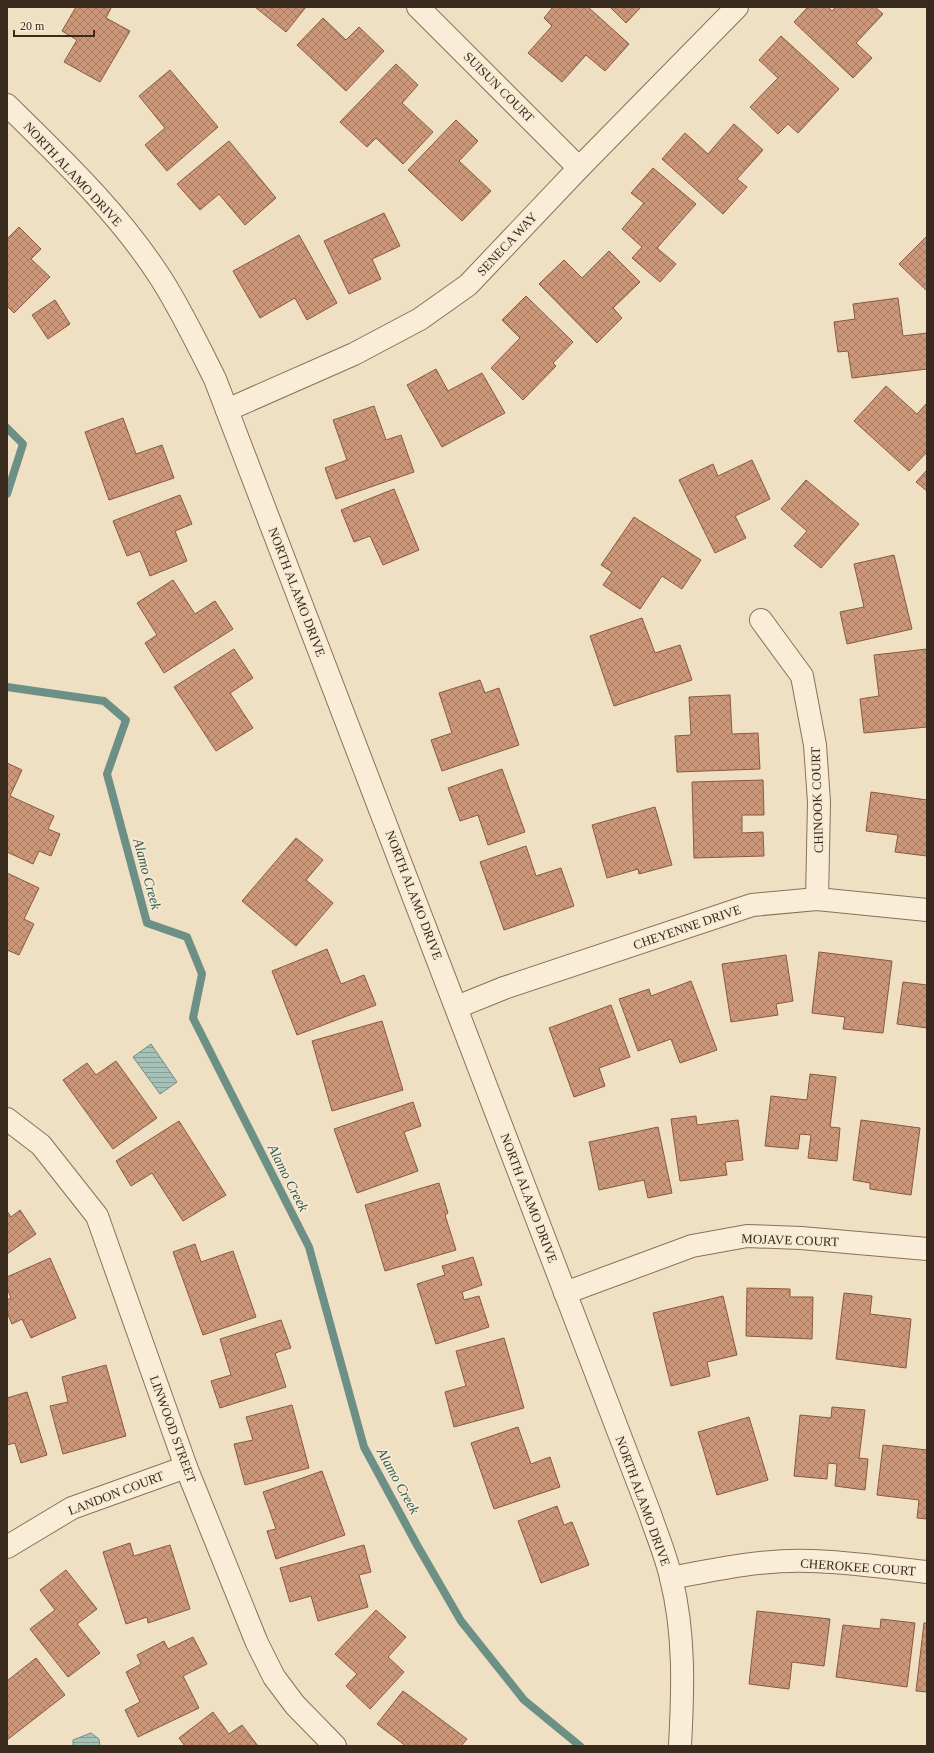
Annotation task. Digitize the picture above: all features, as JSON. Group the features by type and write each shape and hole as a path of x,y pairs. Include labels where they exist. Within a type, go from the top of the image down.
{"street":[{"name":"SUISUN COURT","path":"418,7 579,168"},
{"name":"SENECA WAY","path":"227,410 354,354 420,319 468,285 579,168 737,7"},
{"name":"NORTH ALAMO DRIVE","path":"7,105 50,147 110,211 157,273 190,328 215,378 650,1514 671,1578 679,1621 683,1684 680,1746"},
{"name":"CHINOOK COURT","path":"761,620 802,676 815,744 819,802 817,899"},
{"name":"CHEYENNE DRIVE","path":"457,1007 504,988 752,905 817,899 927,910"},
{"name":"LINWOOD STREET","path":"7,1119 41,1145 97,1216 186,1467 257,1643 274,1677 295,1705 335,1746"},
{"name":"MOJAVE COURT","path":"565,1293 692,1246 747,1236 801,1238 927,1249"},
{"name":"LANDON COURT","path":"7,1547 72,1508 186,1467"},
{"name":"CHEROKEE COURT","path":"671,1578 732,1567 810,1561 927,1572"}],"water":[{"path":"151,1044 177,1082 160,1094 133,1057"},
{"path":"91,1733 99,1739 100,1746 73,1746 73,1740"}],"building":[{"path":"76,7 110,7 111,8 106,18 130,31 100,82 64,62 77,40 62,31"},
{"path":"255,7 306,7 286,32"},
{"path":"553,7 588,7 629,44 605,71 586,55 562,82 528,53 552,26 544,18"},
{"path":"610,7 641,7 626,23"},
{"path":"808,7 828,7 832,11 836,7 875,7 883,14 856,43 872,58 853,78 794,22"},
{"path":"323,18 346,40 359,27 384,51 346,91 297,45"},
{"path":"781,36 839,89 798,133 788,124 778,134 750,107 778,78 759,60"},
{"path":"396,64 418,85 402,103 433,132 403,164 376,138 367,147 340,122"},
{"path":"170,70 218,127 167,171 145,145 165,128 139,96"},
{"path":"456,120 478,141 459,161 491,191 462,221 408,170"},
{"path":"734,124 763,150 737,179 747,187 723,214 662,159 685,133 708,154"},
{"path":"229,141 276,198 245,225 219,194 200,210 177,184"},
{"path":"653,168 696,204 657,248 676,264 660,282 632,258 642,247 622,229 644,203 631,193"},
{"path":"384,213 400,246 372,259 381,279 349,294 324,241"},
{"path":"19,227 41,249 31,259 50,277 14,313 7,306 7,239"},
{"path":"299,235 337,303 307,320 295,298 260,318 233,271"},
{"path":"927,236 927,291 899,264"},
{"path":"609,251 640,282 613,308 622,318 597,343 539,284 564,260 582,278"},
{"path":"526,296 573,342 553,363 556,366 523,400 491,368 520,338 502,320"},
{"path":"898,298 903,336 927,333 927,369 852,378 848,351 838,352 834,322 855,319 853,304"},
{"path":"55,300 70,324 48,339 32,315"},
{"path":"436,369 448,391 482,373 505,413 442,447 407,385"},
{"path":"886,386 917,414 927,403 927,452 909,471 854,421"},
{"path":"374,406 386,440 401,435 414,472 336,499 325,468 347,460 333,420"},
{"path":"123,418 136,454 162,445 174,478 109,500 85,432"},
{"path":"752,460 770,499 735,516 746,538 715,553 679,480 713,464 718,476"},
{"path":"927,470 927,491 916,482"},
{"path":"806,480 859,524 821,568 794,546 807,531 781,509"},
{"path":"394,489 419,550 383,565 370,536 354,542 341,510"},
{"path":"180,495 192,524 175,531 187,561 150,576 140,551 127,556 113,521"},
{"path":"634,517 701,560 682,589 662,576 640,609 603,585 612,572 601,565"},
{"path":"894,555 912,629 847,644 840,612 864,607 854,564"},
{"path":"173,580 195,614 215,601 233,629 164,673 145,643 157,635 137,603"},
{"path":"642,618 655,653 680,645 692,680 614,706 590,636"},
{"path":"234,649 253,678 230,693 253,728 216,751 174,687"},
{"path":"927,649 927,727 864,733 860,699 879,696 874,655"},
{"path":"480,680 485,693 499,688 519,745 442,771 431,740 452,733 439,693"},
{"path":"730,695 732,734 758,733 760,769 677,772 675,736 691,735 689,697"},
{"path":"7,763 22,770 10,796 54,816 48,829 60,834 51,856 39,851 33,864 7,852"},
{"path":"502,769 525,832 488,845 478,815 460,821 448,788"},
{"path":"763,780 764,815 742,815 742,833 763,832 764,856 694,858 692,782"},
{"path":"871,792 927,800 927,856 895,852 898,835 866,831"},
{"path":"655,807 672,865 639,874 638,869 607,878 592,825"},
{"path":"296,838 323,860 306,880 333,903 296,946 242,901"},
{"path":"526,846 536,876 561,868 574,906 504,930 480,862"},
{"path":"7,873 39,888 24,919 34,924 19,955 7,950"},
{"path":"327,949 341,984 364,975 376,1005 297,1035 272,971"},
{"path":"819,952 892,961 883,1033 843,1029 845,1017 812,1013"},
{"path":"786,955 793,1001 776,1004 778,1015 731,1022 722,964"},
{"path":"691,981 717,1050 680,1063 671,1039 638,1051 619,999 649,989 651,996"},
{"path":"903,982 927,985 927,1028 897,1024"},
{"path":"611,1005 630,1057 599,1068 605,1086 574,1097 549,1028"},
{"path":"382,1021 403,1090 332,1111 312,1041"},
{"path":"116,1061 157,1118 113,1149 63,1080 87,1063 96,1075"},
{"path":"810,1074 836,1077 830,1127 840,1128 837,1161 808,1158 811,1135 800,1134 798,1149 765,1146 771,1096 807,1100"},
{"path":"413,1102 421,1126 404,1132 418,1171 357,1193 334,1129"},
{"path":"696,1116 697,1125 738,1120 743,1160 725,1162 727,1175 680,1181 671,1119"},
{"path":"861,1120 920,1128 911,1195 870,1189 870,1183 853,1180"},
{"path":"179,1121 226,1195 183,1221 152,1173 131,1186 116,1161"},
{"path":"658,1127 672,1193 648,1198 644,1180 599,1190 589,1142"},
{"path":"439,1183 448,1213 445,1215 456,1250 385,1271 365,1205"},
{"path":"20,1210 36,1234 7,1254 7,1211 11,1217"},
{"path":"195,1244 201,1262 233,1251 256,1317 203,1335 173,1252"},
{"path":"473,1257 482,1285 462,1292 464,1300 479,1296 489,1327 436,1344 417,1284 445,1275 442,1266"},
{"path":"50,1258 76,1318 31,1338 22,1319 12,1324 7,1312 7,1300 11,1298 7,1288 7,1277"},
{"path":"747,1288 790,1289 790,1297 813,1297 812,1339 746,1336"},
{"path":"844,1293 872,1296 870,1314 911,1319 906,1368 836,1359"},
{"path":"723,1296 737,1355 707,1362 710,1376 671,1386 653,1313"},
{"path":"281,1320 291,1348 275,1353 286,1387 220,1408 211,1381 231,1375 220,1339"},
{"path":"504,1338 524,1408 454,1427 445,1392 466,1386 456,1351"},
{"path":"106,1365 126,1436 63,1454 50,1406 68,1402 62,1377"},
{"path":"27,1392 47,1455 21,1463 15,1443 7,1445 7,1398"},
{"path":"292,1405 309,1468 245,1485 234,1444 253,1440 246,1417"},
{"path":"832,1407 865,1410 859,1458 868,1459 865,1490 835,1486 837,1464 828,1463 827,1479 794,1476 800,1415 831,1418"},
{"path":"749,1417 768,1480 717,1495 698,1432"},
{"path":"518,1427 531,1464 550,1457 560,1487 494,1509 471,1443"},
{"path":"883,1445 927,1450 927,1519 917,1518 919,1500 877,1495"},
{"path":"322,1471 345,1535 276,1559 267,1531 276,1529 263,1492"},
{"path":"557,1506 564,1525 572,1522 589,1565 541,1583 518,1521"},
{"path":"130,1543 134,1556 170,1545 190,1609 148,1623 147,1617 126,1624 103,1552"},
{"path":"364,1545 371,1572 359,1575 368,1607 318,1621 311,1596 290,1602 280,1568"},
{"path":"66,1570 97,1609 77,1624 100,1653 68,1677 30,1629 55,1610 40,1590"},
{"path":"376,1610 406,1637 388,1657 404,1672 370,1709 346,1686 357,1674 335,1654"},
{"path":"757,1611 830,1619 824,1666 792,1662 789,1689 749,1684"},
{"path":"881,1619 915,1623 907,1687 836,1677 843,1625 880,1629"},
{"path":"924,1623 927,1623 927,1692 916,1691"},
{"path":"193,1637 207,1664 183,1676 199,1708 138,1737 125,1710 140,1702 126,1672 141,1664 137,1655 164,1641 168,1649"},
{"path":"36,1658 65,1695 7,1740 7,1681"},
{"path":"403,1691 467,1739 461,1746 406,1746 377,1724"},
{"path":"213,1712 229,1734 242,1725 258,1746 185,1746 179,1738"}],"waterway":[{"name":"Alamo Creek","path":"7,428 23,444 7,494"},
{"name":"Alamo Creek","path":"7,687 104,701 126,720 107,774 147,923 187,937 202,974 193,1018 309,1247 364,1447 417,1545 461,1621 524,1700 580,1746"}]}
